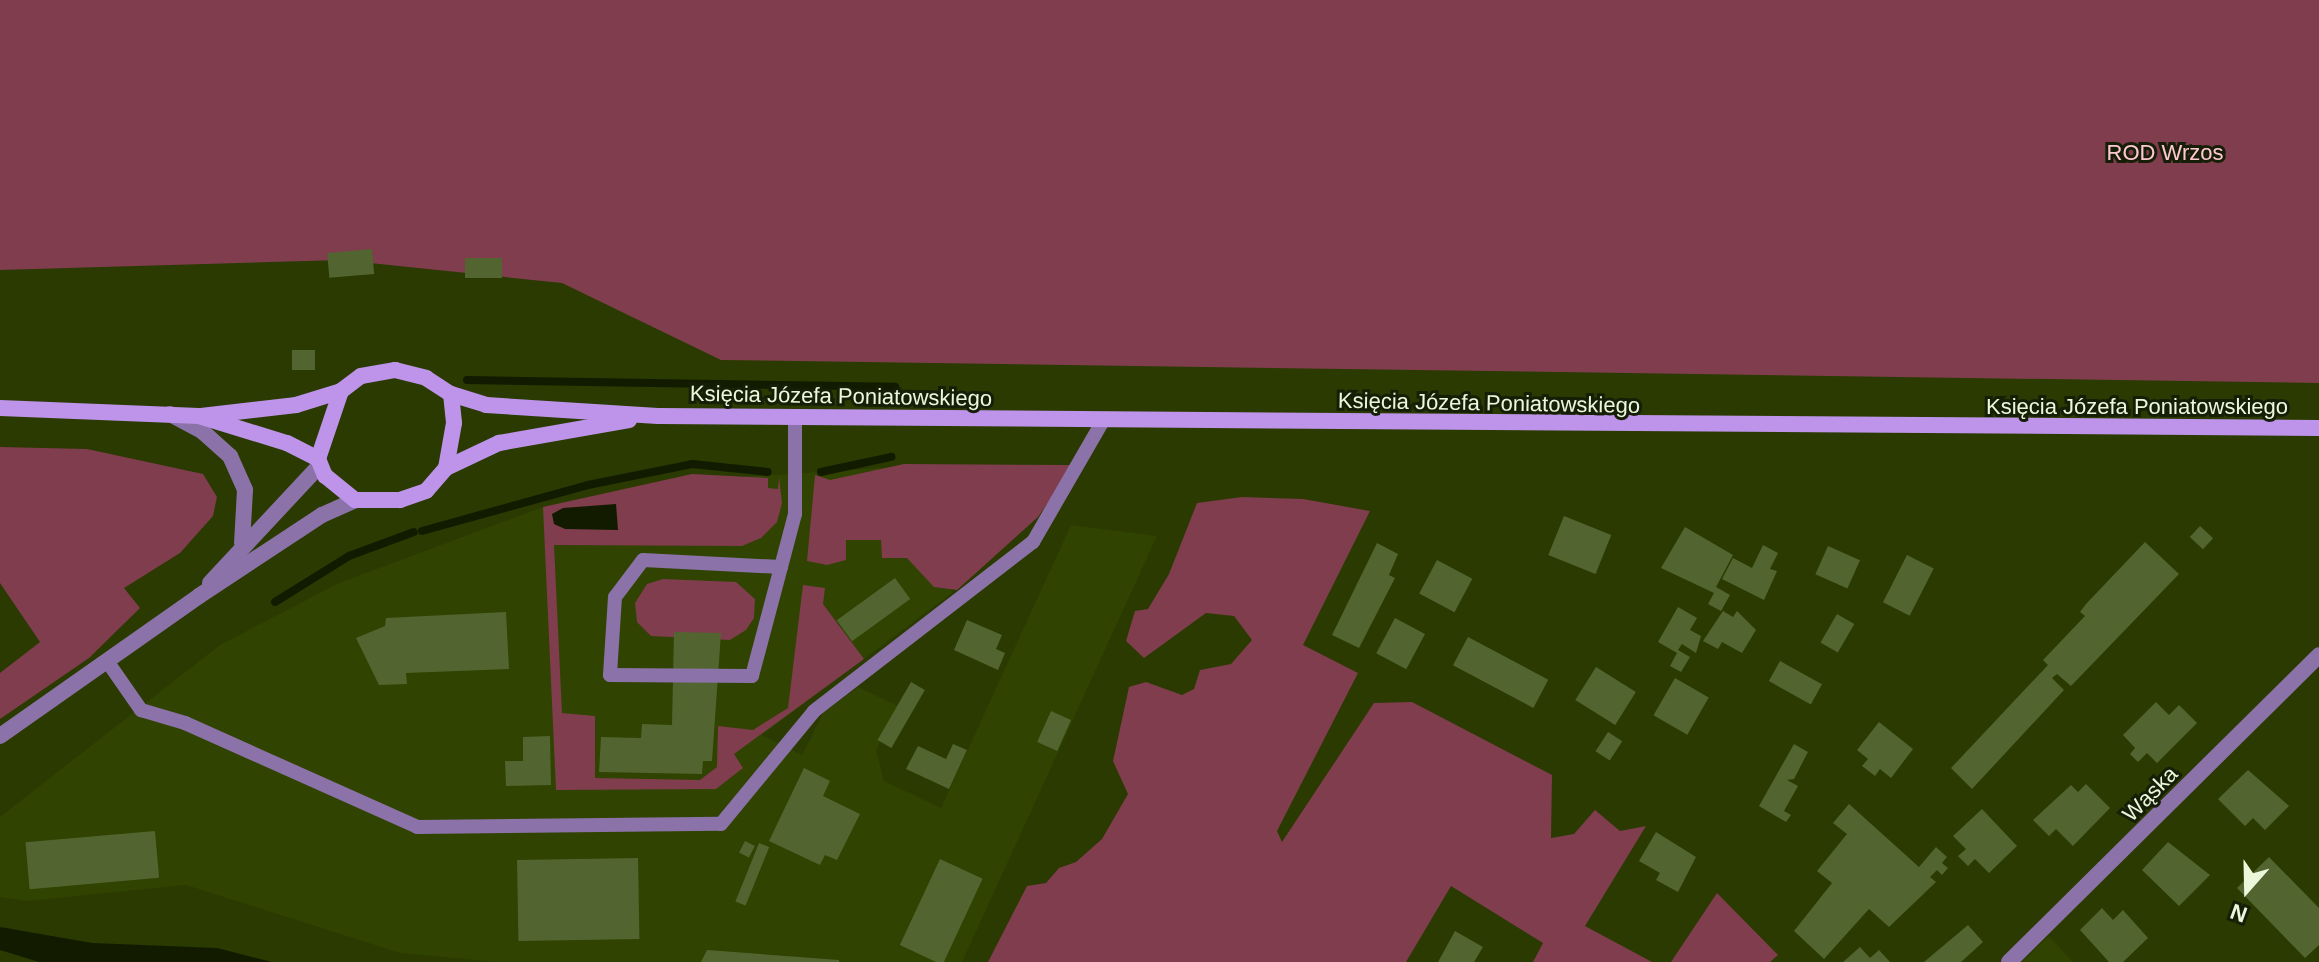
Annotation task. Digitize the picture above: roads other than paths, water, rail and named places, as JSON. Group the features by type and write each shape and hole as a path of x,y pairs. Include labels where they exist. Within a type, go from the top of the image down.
{"main road":[{"path":"0,408 199,416 287,443 319,462 355,500 414,497 446,468 454,423 451,394 426,378 395,370 361,376 341,391 296,405 199,416"},
{"path":"319,462 341,391"},
{"name":"Księcia Józefa Poniatowskiego","path":"451,394 486,405 658,416 2319,428"},
{"name":"Księcia Józefa Poniatowskiego","path":"446,468 499,443 658,416"}],"street":[{"path":"168,413 218,442 239,472 248,509 241,548"},
{"path":"199,596 319,462"},
{"path":"0,736 199,596 322,515 355,500"},
{"name":"Wąska","path":"2009,962 2319,655"}],"lane":[{"path":"781,567 643,560 615,597 610,675 752,676 781,567 795,514 795,417"},
{"path":"107,661 141,710 185,723 417,827 721,824 814,711 1033,542 1103,421"}],"waterway":[{"path":"467,380 895,387 894,394"},
{"path":"821,472 891,457"},
{"path":"422,531 588,485 692,464 768,472"},
{"path":"275,602 349,556 414,532"}],"park label":[{"name":"ROD Wrzos","path":"2165,153"}]}
